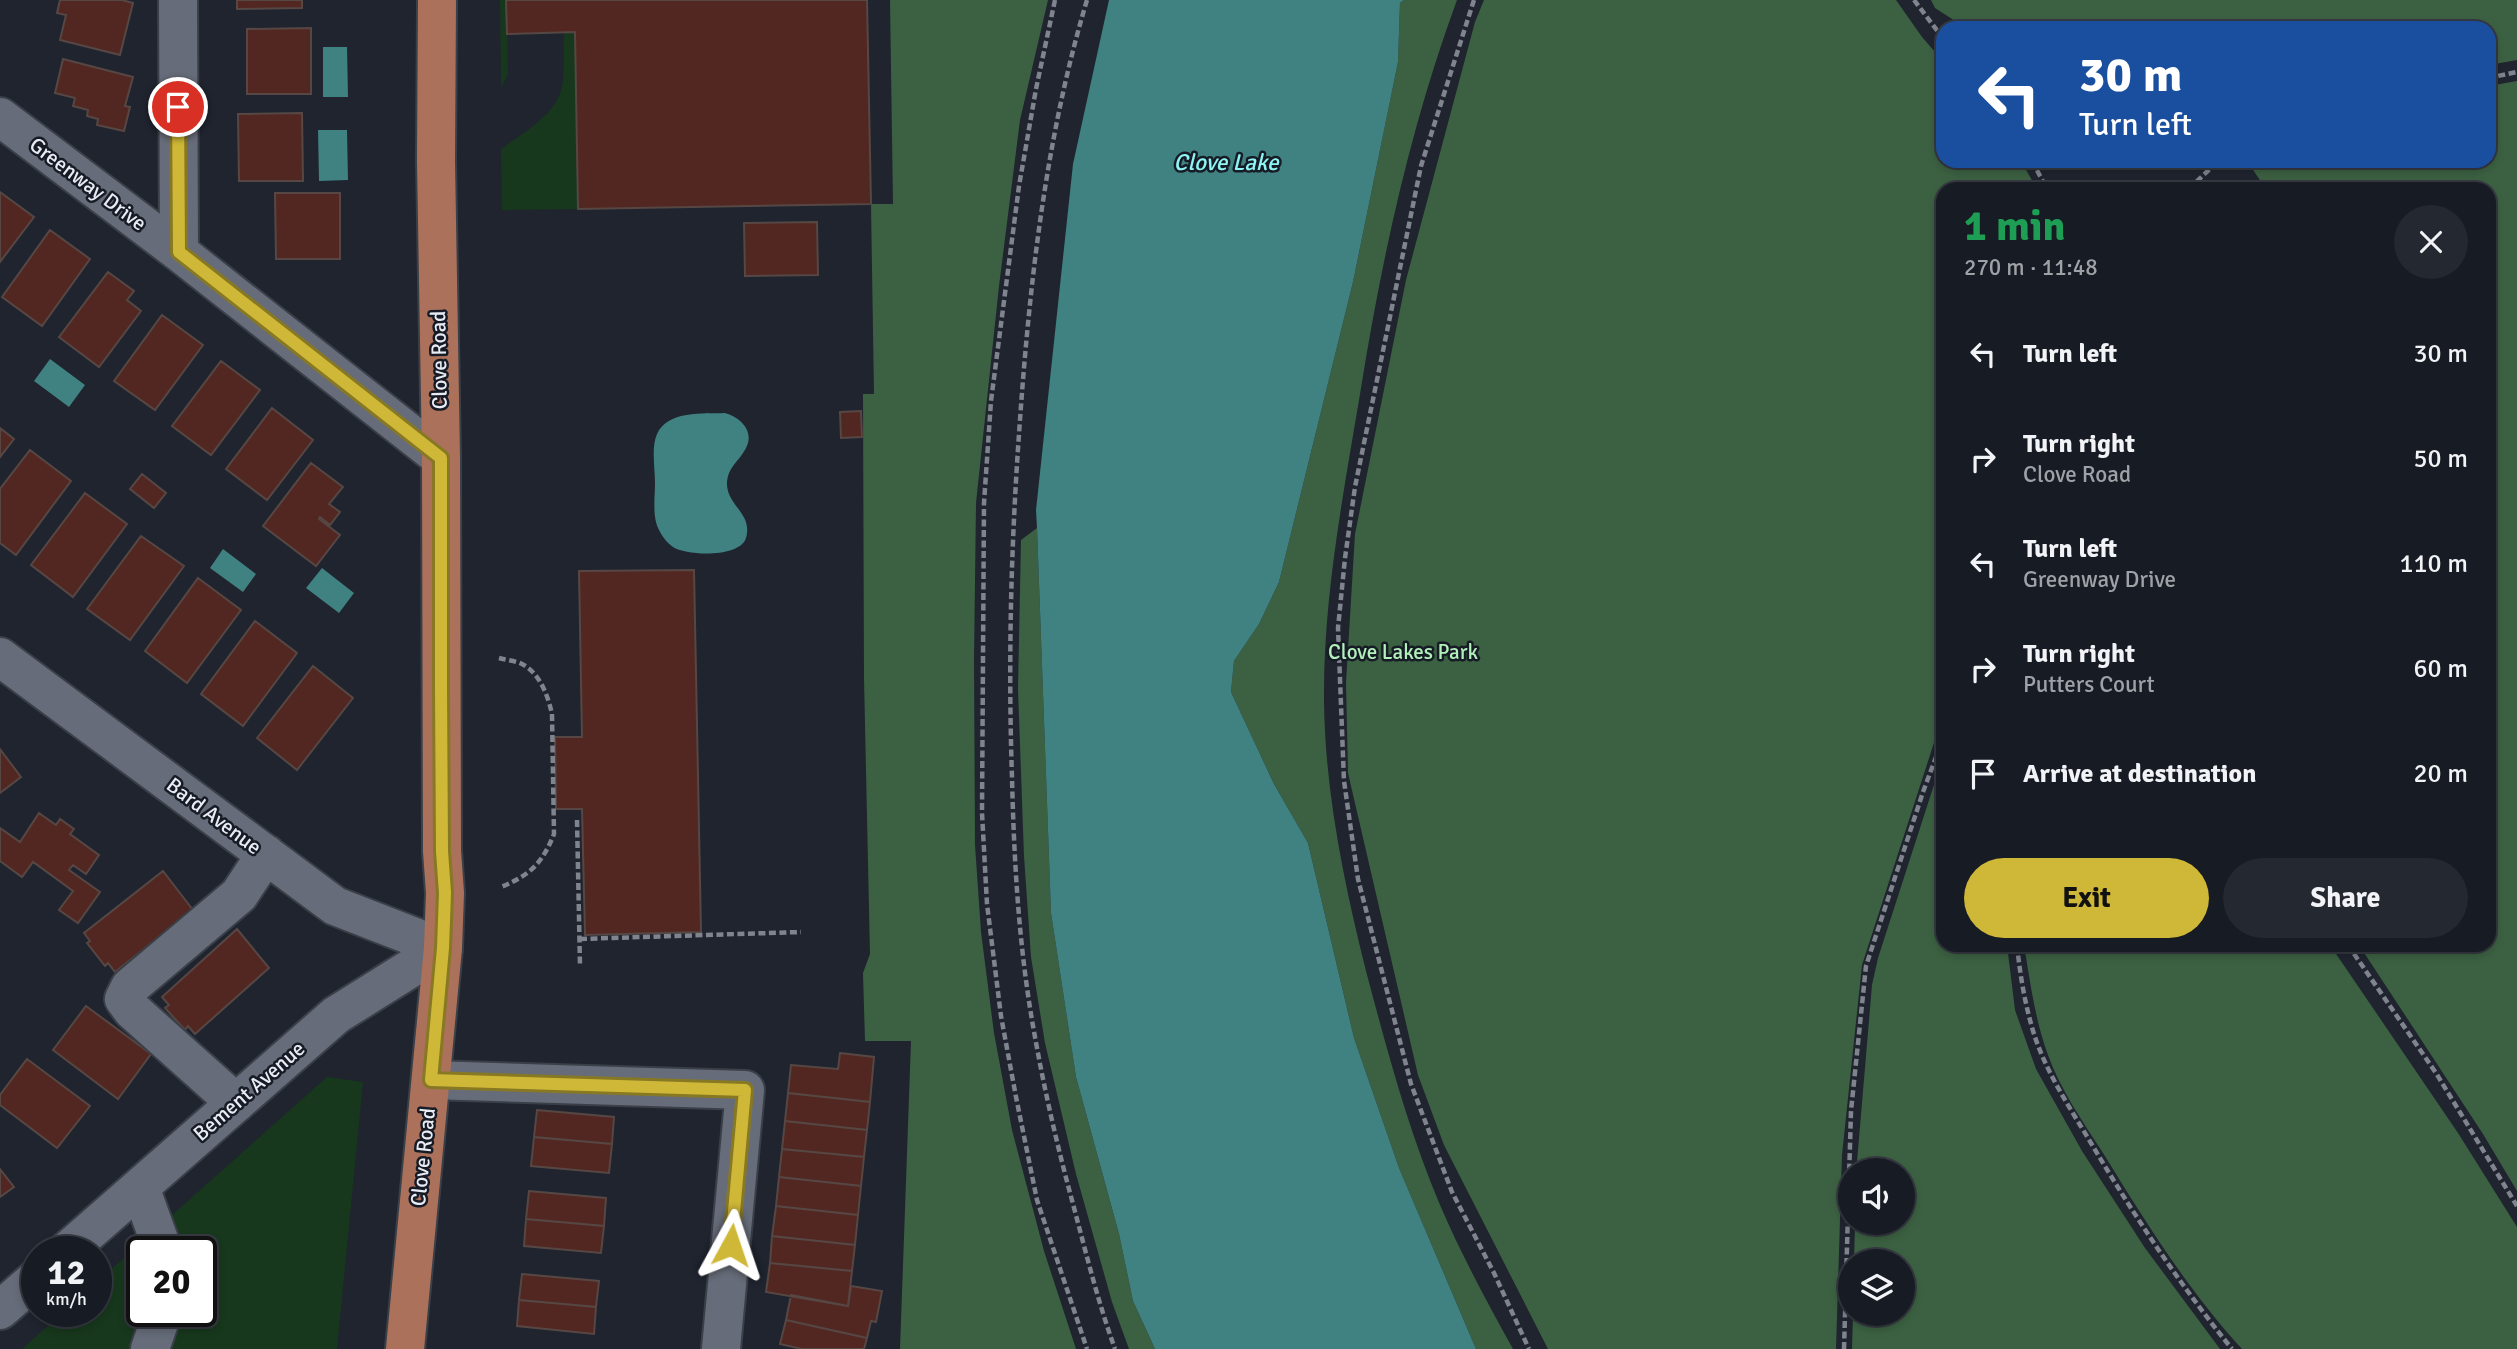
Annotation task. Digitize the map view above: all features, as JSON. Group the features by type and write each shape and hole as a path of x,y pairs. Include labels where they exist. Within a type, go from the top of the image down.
{"main road":[{"name":"Clove Road","path":"405,1349 443,948 445,893 442,851 437,0"}],"street":[{"path":"178,0 179,252"},
{"name":"Greenway Drive","path":"0,117 179,252 441,458"},
{"name":"Bard Avenue","path":"0,657 335,906 443,948"},
{"path":"236,1103 132,1010 124,999 130,987 239,894 266,854"},
{"name":"Bement Avenue","path":"84,1236 336,1015 443,948"},
{"path":"431,1080 745,1090 722,1349"},
{"path":"140,1188 158,1236"},
{"path":"0,1310 21,1292"},
{"path":"150,1349 158,1327"}],"path":[{"path":"1055,0 1019,186 991,401 985,503 982,813 989,917 1001,1016 1016,1097 1037,1200 1087,1349"},
{"path":"1087,0 1049,162 1025,342 1012,533 1009,687 1014,850 1034,1035 1061,1158 1100,1307 1115,1349"},
{"path":"1474,0 1420,166 1355,487 1338,628 1344,781 1358,879 1411,1084 1452,1192 1529,1349"},
{"path":"1914,0 1936,29"},
{"path":"2496,76 2517,72"},
{"path":"2196,182 2211,168"},
{"path":"499,658 524,664 539,679 548,697 552,714 554,834 537,866 521,878 501,887"},
{"path":"1844,1349 1851,1111 1866,966 1936,757"},
{"path":"577,820 580,966"},
{"path":"580,939 802,932"},
{"path":"2018,952 2021,978 2035,1036 2061,1093 2137,1221 2192,1299 2232,1349"},
{"path":"2353,952 2436,1073 2517,1206"}],"shaded area":[{"path":"500,0 507,0 508,74 501,88"},
{"path":"575,32 578,209 502,210 501,149 537,123 553,107 562,87 564,33"},
{"path":"327,1077 363,1082 337,1349 22,1349 47,1327 112,1327 112,1269 126,1256 126,1327 217,1327 217,1236 149,1236"}],"green space":[{"path":"890,0 1048,0 1020,120 976,503 975,845 981,932 994,1033 1012,1130 1044,1251 1076,1349 900,1349 911,1041 865,1041 863,973 870,954 864,678 863,394 874,394 871,204 893,204"},
{"path":"1404,0 1457,0 1412,143 1388,241 1369,339 1331,583 1325,662 1325,735 1343,871 1382,1030 1408,1118 1448,1223 1513,1349 1476,1349 1399,1168 1354,1038 1308,843 1274,784 1231,692 1234,661 1259,624 1279,582 1353,282 1398,62 1400,3"},
{"name":"Clove Lakes Park","path":"1484,0 1896,0 1936,53 1936,168 2025,168 2033,182 1936,182 1936,737 1862,965 1842,1158 1838,1158 1840,1235 1836,1349 1548,1349 1444,1145 1418,1075 1348,773 1346,683 1355,534 1406,280 1475,22"},
{"path":"1931,0 2517,0 2517,60 2496,64 2496,21 1955,21 1935,8"},
{"path":"2517,81 2517,1191 2483,1134 2364,952 2496,952 2496,182 2261,182 2252,168 2496,168 2496,85"},
{"path":"1037,528 1051,913 1076,1077 1119,1234 1133,1301 1155,1349 1129,1349 1112,1302 1076,1174 1045,1043 1031,957 1018,689 1021,540"},
{"path":"1936,779 1936,952 2008,952 2015,1010 2036,1069 2082,1151 2145,1248 2220,1349 1852,1349 1853,1326 1915,1326 1915,1249 1854,1249 1855,1235 1915,1235 1915,1158 1857,1158 1872,985 1878,958"},
{"path":"2025,952 2335,952 2458,1133 2517,1227 2517,1349 2242,1349 2203,1303 2168,1254 2065,1093 2043,1042"}],"water":[{"name":"Clove Lake","path":"1109,0 1404,0 1400,3 1398,62 1353,282 1279,582 1259,624 1234,661 1231,692 1274,784 1308,843 1354,1038 1399,1168 1476,1349 1155,1349 1133,1301 1119,1234 1076,1077 1051,913 1036,510 1073,164"},
{"path":"323,47 347,47 348,97 323,97"},
{"path":"318,130 347,130 348,180 319,181"},
{"path":"50,359 85,385 69,407 34,381"},
{"path":"725,413 741,421 749,436 746,448 731,469 727,485 731,499 746,523 746,538 742,544 724,552 680,550 665,539 655,519 655,439 662,426 678,417"},
{"path":"223,549 256,574 243,592 210,568"},
{"path":"322,568 354,593 339,613 306,588"}],"building":[{"path":"60,0 122,0 133,3 120,55 60,40 66,15 57,13"},
{"path":"237,0 302,0 302,8 237,9"},
{"path":"506,0 867,0 871,204 578,209 575,32 507,34"},
{"path":"311,28 311,94 247,94 247,29"},
{"path":"63,59 133,77 125,106 130,107 124,131 97,125 98,119 87,116 88,110 73,106 75,98 55,93"},
{"path":"302,113 303,181 239,181 238,114"},
{"path":"0,192 34,217 0,262"},
{"path":"275,193 340,193 340,259 276,259"},
{"path":"817,222 818,275 745,276 744,223"},
{"path":"50,230 90,259 42,326 2,297"},
{"path":"108,272 134,291 127,300 141,311 99,367 59,337"},
{"path":"162,315 203,345 155,410 114,381"},
{"path":"221,361 260,390 211,455 172,426"},
{"path":"272,408 313,440 267,500 226,469"},
{"path":"861,411 862,437 841,438 840,412"},
{"path":"0,428 14,439 0,457"},
{"path":"30,450 71,481 16,555 0,543 0,489"},
{"path":"311,463 343,487 329,504 340,512 330,525 320,517 319,519 340,535 316,566 263,526"},
{"path":"142,474 166,493 154,508 130,489"},
{"path":"85,493 127,524 73,597 31,565"},
{"path":"141,536 184,566 130,640 87,609"},
{"path":"694,570 701,932 585,935 582,809 556,809 555,737 582,737 579,571"},
{"path":"198,578 241,610 187,683 145,651"},
{"path":"255,621 297,653 243,726 201,694"},
{"path":"313,666 353,698 297,770 257,738"},
{"path":"0,749 21,777 0,793"},
{"path":"39,813 56,825 60,819 74,829 70,834 99,855 86,874 73,865 69,870 100,892 78,923 59,910 73,891 33,862 22,877 0,861 0,828 20,842"},
{"path":"163,871 193,910 115,972 108,963 105,966 87,943 90,941 84,933"},
{"path":"237,929 269,968 195,1034 188,1026 185,1030 165,1008 169,1005 162,997"},
{"path":"86,1006 151,1054 118,1099 53,1050"},
{"path":"840,1053 874,1057 870,1102 788,1093 791,1065 838,1069"},
{"path":"27,1059 90,1106 57,1148 0,1105 0,1095"},
{"path":"788,1093 870,1102 867,1130 785,1121"},
{"path":"537,1110 614,1117 612,1144 534,1137"},
{"path":"785,1121 867,1130 864,1157 782,1149"},
{"path":"534,1137 612,1144 609,1173 531,1166"},
{"path":"782,1149 864,1157 861,1186 779,1177"},
{"path":"0,1169 14,1187 0,1197"},
{"path":"779,1177 861,1186 858,1215 776,1206"},
{"path":"529,1191 606,1198 604,1226 526,1219"},
{"path":"776,1206 858,1215 855,1245 772,1236"},
{"path":"526,1219 604,1226 601,1253 524,1246"},
{"path":"772,1236 855,1245 852,1271 770,1263"},
{"path":"770,1263 852,1271 848,1306 766,1292"},
{"path":"522,1274 599,1281 596,1307 519,1300"},
{"path":"851,1286 882,1291 876,1322 871,1321 867,1338 786,1320 791,1295 848,1306"},
{"path":"519,1300 596,1307 594,1334 517,1326"},
{"path":"786,1320 867,1338 864,1349 802,1349 780,1344"}],"route":[{"path":"178,107 179,252 441,458 442,851 445,893 443,948 431,1080 745,1090 731,1245"}]}
